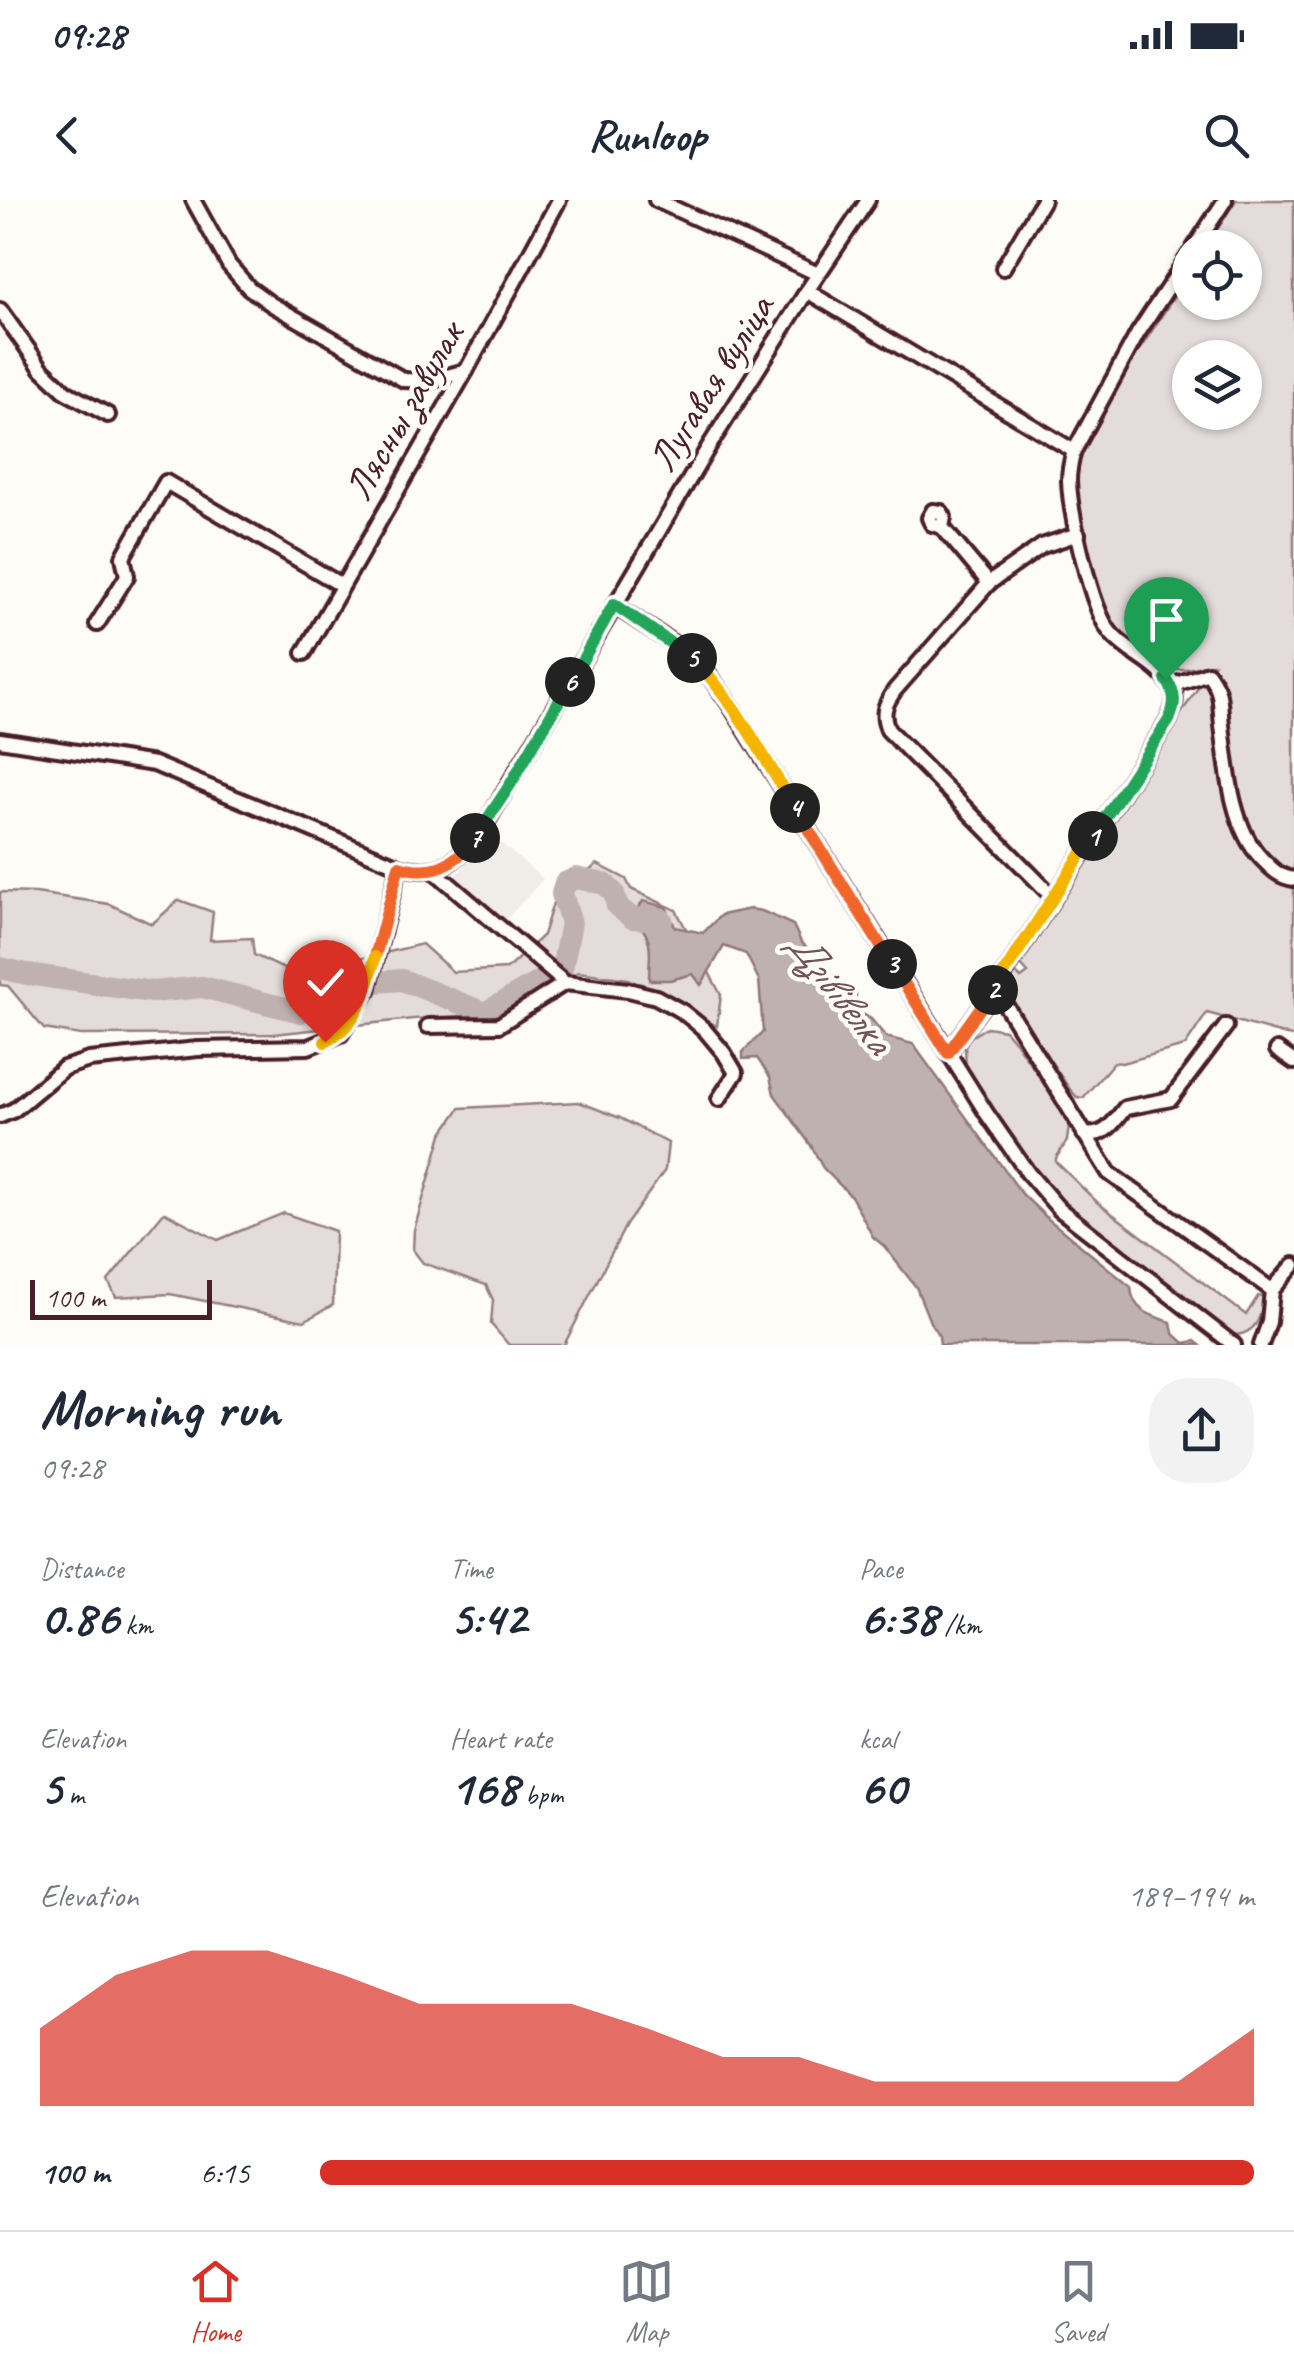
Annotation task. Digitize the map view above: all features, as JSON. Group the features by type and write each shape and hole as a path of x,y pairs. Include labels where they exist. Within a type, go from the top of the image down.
{"street":[{"path":"193,200 229,265 249,288 272,304 404,380 428,381 466,371"},
{"name":"Лясны завулак","path":"304,653 559,200"},
{"path":"656,200 818,274"},
{"name":"Лугавая вуліца","path":"433,870 456,859 485,825 708,448 868,200"},
{"path":"1004,268 1043,200"},
{"path":"1206,230 1225,200"},
{"path":"948,1053 1169,720 1175,702 1171,686 1159,672 1106,628 1092,594 1070,504 1069,480 1074,451 1138,333 1172,281"},
{"path":"807,291 1074,451"},
{"path":"0,310 42,369 66,392 108,414"},
{"path":"97,624 127,576 123,557 166,482 341,585"},
{"path":"942,526 988,583"},
{"path":"1053,897 888,730 884,718 885,705 895,690 988,583 1042,546 1078,534"},
{"path":"614,604 680,648 709,675 1008,1147 1059,1209 1234,1345"},
{"path":"1171,686 1208,673 1220,690 1234,806 1253,850 1280,877 1294,879"},
{"path":"0,740 154,764 399,866 433,870 565,983 628,990 683,1012 704,1029 736,1073 720,1098"},
{"path":"0,1116 14,1110 64,1068 89,1060 198,1049 308,1047 341,1034 369,983 399,866"},
{"path":"428,1026 499,1026 565,983"},
{"path":"994,988 1108,1172 1272,1290"},
{"path":"1084,1134 1096,1136 1106,1131 1125,1108 1171,1099 1226,1026"},
{"path":"1277,1050 1294,1062"},
{"path":"1261,1345 1269,1322 1272,1290 1294,1264"}],"shaded area":[{"path":"1236,200 1294,200 1294,1037 1207,1013 1185,1046 1114,1062 1083,1098 1071,1091 1016,1011 1011,992 1013,977 1015,972 1021,978 1028,973 1020,964 1071,878 1214,664 1180,669 1161,666 1138,651 1113,625 1097,589 1085,541 1074,451 1172,300 1172,320 1262,320 1262,230 1217,230"},
{"path":"491,835 543,879 505,921 454,878"},
{"path":"597,864 626,879 631,889 676,910 721,995 717,1026 628,979 578,972 505,1014 274,1034 81,1035 44,1029 8,986 0,985 0,892 109,904 152,924 179,900 213,912 210,940 252,938 254,955 284,969 338,969 351,961 422,944 453,972 507,969 543,935 553,903"},
{"path":"987,1027 1005,1030 1067,1116 1067,1141 1056,1162 1098,1203 1246,1315 1258,1296 1264,1297 1252,1328 1233,1335 1069,1211 1018,1151 966,1069 965,1046 969,1038"},
{"path":"579,1102 668,1143 665,1170 626,1225 564,1345 509,1345 491,1324 493,1300 486,1285 423,1263 413,1250 414,1230 442,1134 460,1108"},
{"path":"164,1212 218,1240 284,1213 335,1231 333,1305 304,1321 170,1294 116,1297 108,1281"}],"water":[{"path":"643,901 666,907 675,927 703,933 721,915 750,909 793,925 801,942 819,959 808,979 824,983 840,980 856,993 856,1010 871,1019 886,1037 913,1044 1022,1194 1131,1287 1139,1307 1171,1322 1173,1333 1184,1343 1195,1341 1200,1345 940,1345 916,1287 873,1237 851,1196 823,1168 774,1094 770,1077 757,1058 743,1059 743,1052 763,1032 759,980 746,954 724,946 701,985 693,974 649,980 648,939 632,918"}],"waterway":[{"name":"Дзівівелка","path":"557,971 562,969 571,923 562,894 565,883 576,878 605,884 614,893 617,906 632,918 662,920"},
{"name":"Дзівівелка","path":"0,968 152,992 202,987 301,1012 353,984 402,980 485,1013 547,977"}],"route":[{"path":"325,1042 341,1034 368,990 399,866 433,870 446,866 469,846 510,785 614,604 680,648 709,675 948,1053 1169,720 1175,702 1166,679"}]}
